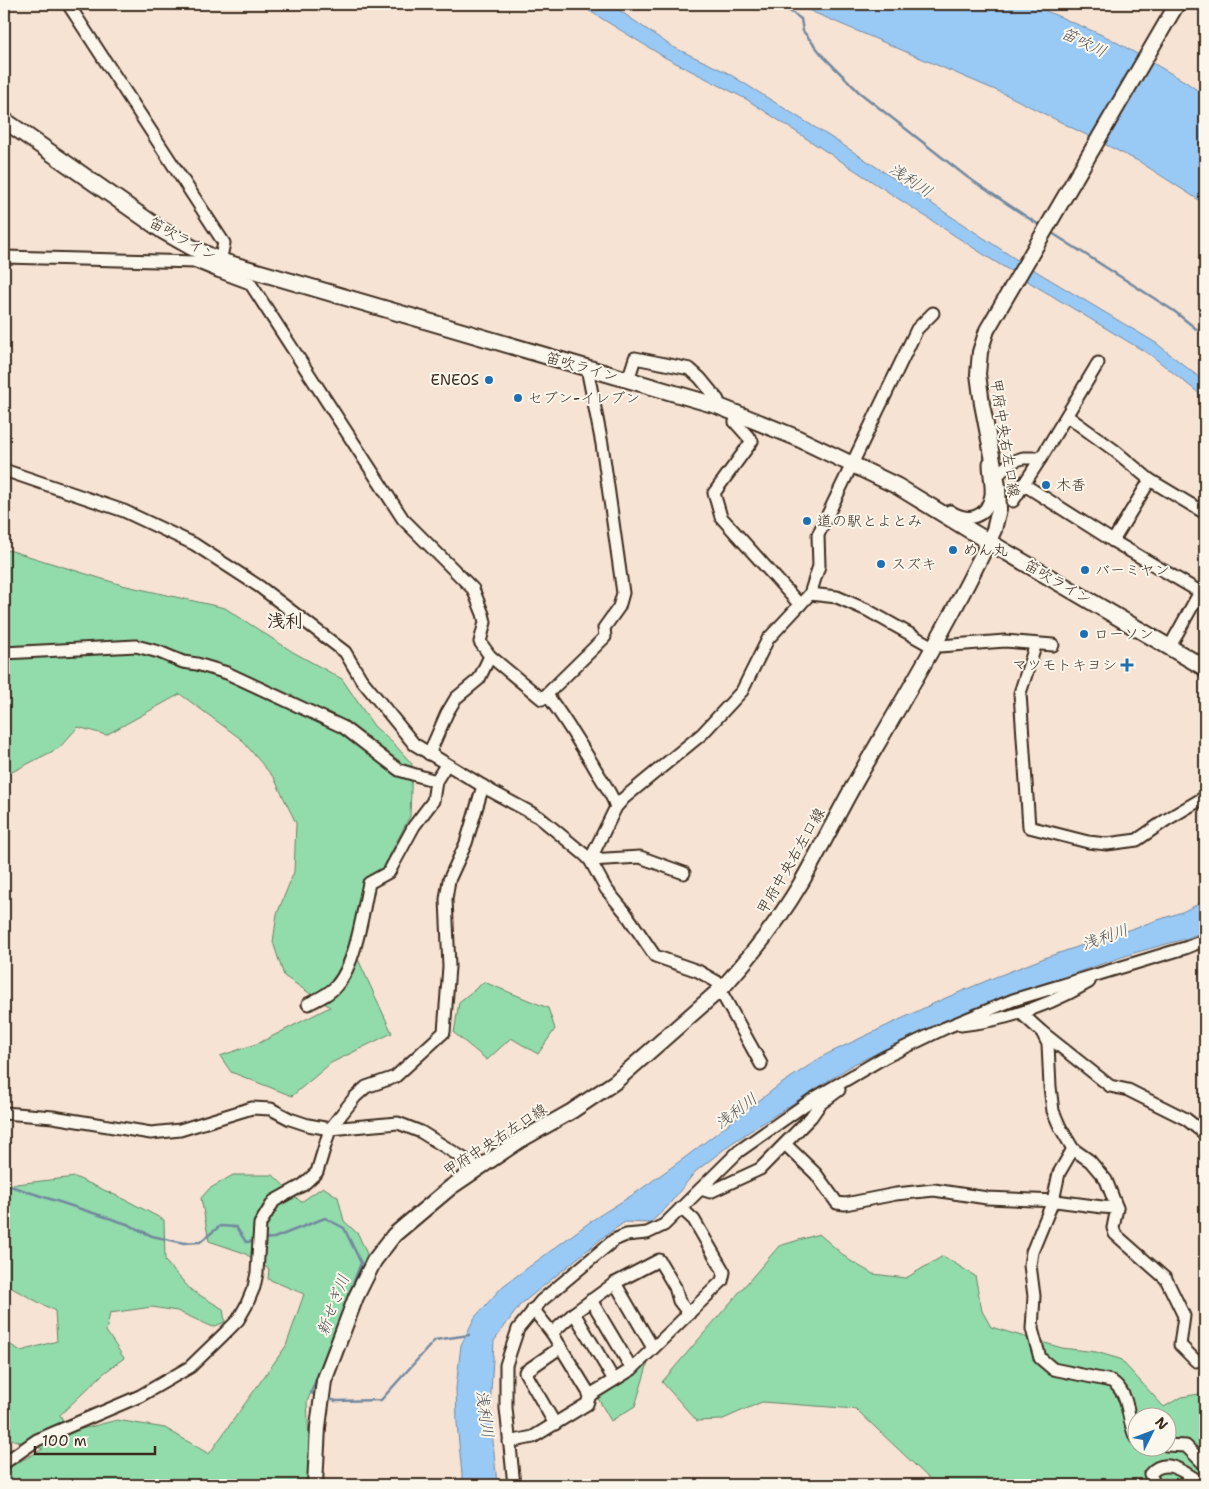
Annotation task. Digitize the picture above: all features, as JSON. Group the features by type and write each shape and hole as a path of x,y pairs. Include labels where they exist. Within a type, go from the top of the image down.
{"highway":[{"name":"笛吹ライン","path":"4,120 163,231 220,266 718,406 795,437 897,486 1168,648 1205,668"}],"main road":[{"name":"甲府中央右左口線","path":"315,1485 318,1428 324,1381 356,1297 374,1261 394,1235 452,1187 479,1168 519,1141 572,1111 615,1082 722,988 740,968 779,917 801,882 934,646 994,530 999,509 996,477 979,387 978,363 987,330 1175,8"}],"street":[{"path":"68,4 224,243 220,266"},
{"path":"4,257 196,262 220,266 250,282 403,519 473,589 485,622 480,642 490,656 542,699 605,637 604,628 619,607 623,593 603,453 588,368"},
{"path":"590,860 616,807 624,798 702,734 727,708 742,691 768,639 810,594 819,566 818,535 918,329 933,313"},
{"path":"628,380 635,358 690,369 718,400 718,406"},
{"path":"1013,501 1067,416 1098,362"},
{"path":"738,414 735,422 752,441 714,493 721,517 800,605"},
{"path":"1067,416 1114,450 1150,480 1205,513"},
{"path":"897,486 936,502 957,515 965,518 976,517 986,509 991,494 989,443"},
{"path":"996,477 1011,462 1023,458 1041,458"},
{"path":"4,470 142,520 194,544 260,587 345,652 361,679 414,744 446,765 539,817 590,860 606,889 625,912 655,956 698,971 722,988 761,1064"},
{"path":"1113,541 1150,480"},
{"path":"1023,484 1113,541 1200,592 1168,648"},
{"path":"810,594 837,597 867,610 934,646 1005,641 1053,645"},
{"path":"1034,644 1034,650 1020,693 1029,827 1088,842 1108,844 1137,840 1205,797"},
{"path":"4,653 136,646 159,652 183,662 227,673 343,728 399,770 436,781"},
{"path":"429,754 456,698 479,680 490,656"},
{"path":"548,695 562,714 612,797 616,807"},
{"path":"308,1004 337,986 350,962 369,883 389,872 414,826 433,801 436,781 446,765"},
{"path":"4,1463 38,1440 140,1396 190,1367 238,1320 246,1306 258,1273 260,1224 274,1201 303,1185 317,1172 330,1129 355,1096 366,1088 395,1077 444,1032 450,952 446,899 449,880 466,843 483,786"},
{"path":"590,860 640,857 684,872"},
{"path":"514,1485 506,1408 506,1365 518,1329 540,1300 614,1240 626,1235 648,1233 664,1225 739,1151 848,1077 945,1028 1012,1000 1185,948 1205,940"},
{"path":"945,1028 1022,1014 1069,994 1106,972"},
{"path":"1022,1014 1110,1086 1128,1090 1186,1119 1205,1134"},
{"path":"1042,1032 1048,1044 1050,1087 1054,1112 1060,1127 1073,1149 1090,1161 1106,1180 1117,1208 1113,1228 1116,1234 1166,1279 1184,1316 1180,1345 1196,1361"},
{"path":"701,1189 710,1192 760,1169 820,1104 850,1082 848,1077"},
{"path":"4,1113 53,1117 151,1133 180,1130 252,1108 271,1109 290,1119 330,1129 398,1123 421,1132 479,1168"},
{"path":"785,1144 816,1174 836,1203 845,1204 896,1194 934,1190 987,1198 1053,1201 1117,1208"},
{"path":"1073,1149 1059,1173 1053,1201 1032,1252 1030,1265 1034,1296 1032,1329 1040,1358 1053,1369 1111,1381 1123,1391 1127,1406"},
{"path":"590,1395 632,1369 722,1281 724,1272 694,1220 680,1208"},
{"path":"552,1332 615,1283 658,1260 675,1287 679,1301 689,1314"},
{"path":"615,1283 653,1348"},
{"path":"591,1300 632,1369"},
{"path":"509,1442 526,1440 533,1437 588,1404 590,1395 552,1332 533,1308"},
{"path":"574,1313 614,1380"},
{"path":"554,1424 525,1372 561,1347"},
{"path":"1176,1446 1186,1446 1205,1465"},
{"path":"1155,1485 1150,1474 1154,1469 1164,1465 1171,1465 1205,1485"}],"green space":[{"path":"4,550 122,585 225,608 293,652 342,679 374,726 412,764 410,816 381,872 351,944 392,1033 331,1063 292,1096 231,1072 220,1056 259,1043 330,1007 284,976 273,942 277,914 294,872 296,823 274,778 241,739 180,694 106,735 78,727 59,748 6,775 4,774"},
{"path":"484,982 548,1008 555,1029 538,1054 511,1038 487,1060 454,1033 459,1002"},
{"path":"233,1175 273,1175 301,1202 323,1187 338,1197 344,1221 358,1234 367,1254 307,1402 309,1441 307,1485 4,1485 4,1470 43,1449 4,1437 4,1341 21,1351 57,1341 55,1311 4,1284 4,1183 8,1185 75,1177 164,1220 165,1261 191,1290 223,1309 225,1322 213,1327 177,1311 152,1307 110,1313 106,1331 124,1358 104,1373 60,1415 70,1432 117,1420 165,1428 209,1454 286,1346 304,1294 268,1279 269,1269 244,1253 209,1241 201,1198 209,1189"},
{"path":"819,1234 849,1260 873,1274 906,1278 943,1256 975,1276 982,1311 991,1327 1062,1348 1096,1352 1120,1359 1163,1406 1126,1406 1126,1456 1176,1456 1176,1406 1166,1406 1181,1397 1205,1393 1205,1485 936,1485 856,1409 762,1402 721,1420 697,1421 662,1382 779,1246"},
{"path":"645,1361 648,1363 635,1406 611,1421 596,1395"}],"water":[{"path":"578,4 610,4 671,46 726,72 840,143 1014,258 1156,343 1205,382 1205,398 1152,356 989,258 746,99 666,58"},
{"name":"笛吹川","path":"794,4 1030,4 1109,38 1186,82 1205,96 1205,204 1140,162 1007,95"},
{"name":"浅利川","path":"1205,901 1205,931 1002,998 944,1022 854,1064 732,1143 695,1172 667,1207 650,1223 625,1222 606,1235 520,1305 494,1341 490,1409 497,1485 463,1485 457,1423 456,1388 461,1345 475,1317 503,1286 594,1219 637,1192 687,1156 778,1086 825,1055 941,1000 993,978 1047,957 1182,912"}],"waterway":[{"path":"780,4 801,19 803,31 823,56 859,92 967,177 1042,227"},
{"path":"1049,231 1174,311 1205,336"},
{"name":"新せぎ川","path":"4,1184 127,1224 152,1236 184,1243 200,1242 220,1226 236,1227 246,1242 256,1241"},
{"name":"新せぎ川","path":"263,1239 274,1238 325,1218 344,1228 361,1263 311,1393 317,1395"},
{"name":"新せぎ川","path":"327,1398 336,1401 381,1400 435,1340 469,1335"}],"place":[{"name":"ENEOS","path":"489,380"},
{"name":"セブン-イレブン","path":"518,398"},
{"name":"木香","path":"1046,485"},
{"name":"道の駅とよとみ","path":"807,521"},
{"name":"めん丸","path":"953,550"},
{"name":"スズキ","path":"881,564"},
{"name":"バーミヤン","path":"1085,570"},
{"name":"ローソン","path":"1084,634"},
{"name":"マツモトキヨシ","path":"1127,665"}],"district":[{"name":"浅利","path":"285,621"}]}
